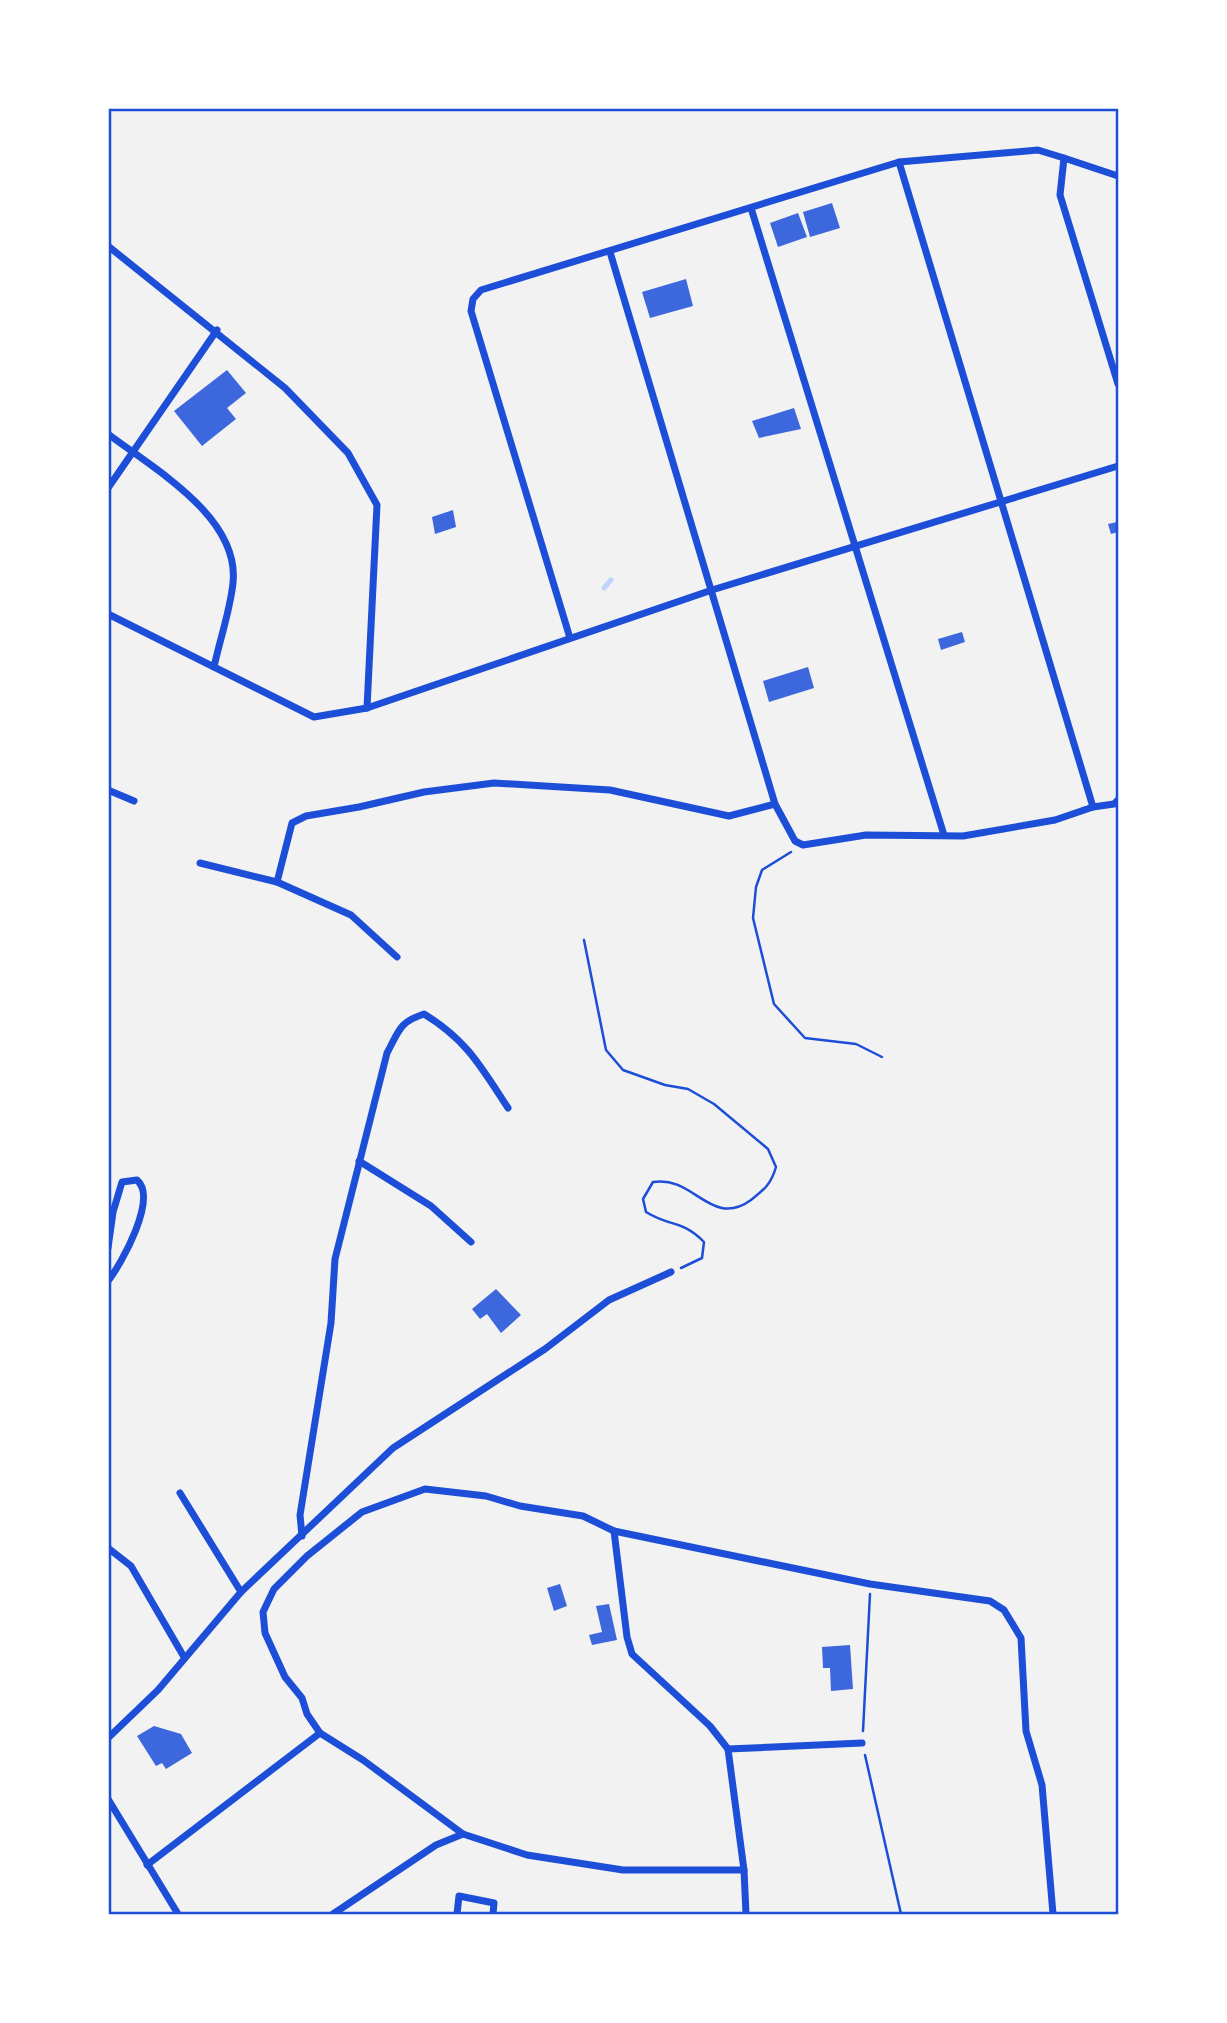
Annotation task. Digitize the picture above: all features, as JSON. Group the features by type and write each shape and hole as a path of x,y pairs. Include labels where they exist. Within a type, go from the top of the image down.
{"street":[{"path":"570,638 471,311 473,299 481,290 898,162 1038,150 1118,176"},
{"path":"1064,158 1060,195 1118,384"},
{"path":"898,162 1093,807"},
{"path":"751,208 944,835"},
{"path":"108,246 217,330 285,388 348,453 377,505 368,708"},
{"path":"610,252 775,804 795,841 803,845 866,835 963,836 1041,823 1093,807 1114,804 1118,800"},
{"path":"108,488 217,330"},
{"path":"108,434 200,504 230,546 233,582 214,667"},
{"path":"108,614 314,717 368,708 712,590 1118,466"},
{"path":"278,882 292,823 306,816 424,792 494,783 568,786 610,790 729,816 775,804"},
{"path":"108,790 134,801"},
{"path":"201,863 278,882 351,915 397,957"},
{"path":"302,1536 300,1515 331,1323 335,1259 387,1053 407,1019 424,1014 451,1030 469,1049 508,1108"},
{"path":"359,1161 431,1206 471,1242"},
{"path":"108,1248 117,1190 122,1181 137,1180 142,1185 144,1194 141,1212 132,1239 108,1281"},
{"path":"108,1738 135,1714 241,1592 393,1448 545,1349 609,1300 671,1272"},
{"path":"744,1870 623,1870 527,1855 463,1834 363,1760 320,1733 274,1655 265,1633 263,1612 274,1589 350,1518 425,1489 485,1496 520,1506 583,1516 614,1531 870,1584 990,1601 1012,1620 1021,1638 1026,1731 1042,1785 1053,1914"},
{"path":"180,1493 241,1592"},
{"path":"614,1531 627,1637 632,1654 710,1726 728,1749 744,1870 746,1914"},
{"path":"108,1548 131,1566 184,1657"},
{"path":"147,1865 320,1733"},
{"path":"728,1749 862,1743"},
{"path":"108,1799 178,1914"},
{"path":"333,1914 436,1846 463,1834"},
{"path":"457,1914 459,1896 494,1903 493,1914"}],"path":[{"path":"803,845 762,870 756,887 753,918 774,1004 805,1038 856,1044 882,1057"},
{"path":"584,940 606,1050 624,1070 665,1086 688,1089 714,1104 768,1149 776,1167 771,1185 738,1209 719,1210 667,1180 653,1182 643,1199 646,1212 661,1222 689,1226 704,1242 702,1258 671,1272"},
{"path":"870,1584 862,1743 901,1914"}],"building":[{"path":"832,203 840,228 810,237 803,212"},
{"path":"798,213 807,237 778,247 770,223"},
{"path":"686,279 693,306 650,318 642,292"},
{"path":"227,370 246,393 227,408 236,419 202,446 174,411"},
{"path":"794,408 801,429 759,438 752,421"},
{"path":"453,510 456,527 435,534 432,517"},
{"path":"1117,522 1118,532 1111,534 1108,524"},
{"path":"962,632 965,642 941,650 938,639"},
{"path":"808,667 814,688 769,702 763,681"},
{"path":"496,1289 521,1315 501,1333 487,1314 480,1319 472,1309"},
{"path":"560,1584 567,1606 554,1611 547,1588"},
{"path":"609,1604 617,1640 592,1645 589,1635 602,1632 596,1606"},
{"path":"850,1645 853,1689 831,1691 830,1668 823,1668 822,1647"},
{"path":"154,1726 181,1734 192,1753 166,1769 162,1763 156,1766 137,1736"}],"waterway":[{"path":"604,588 611,580"}]}
